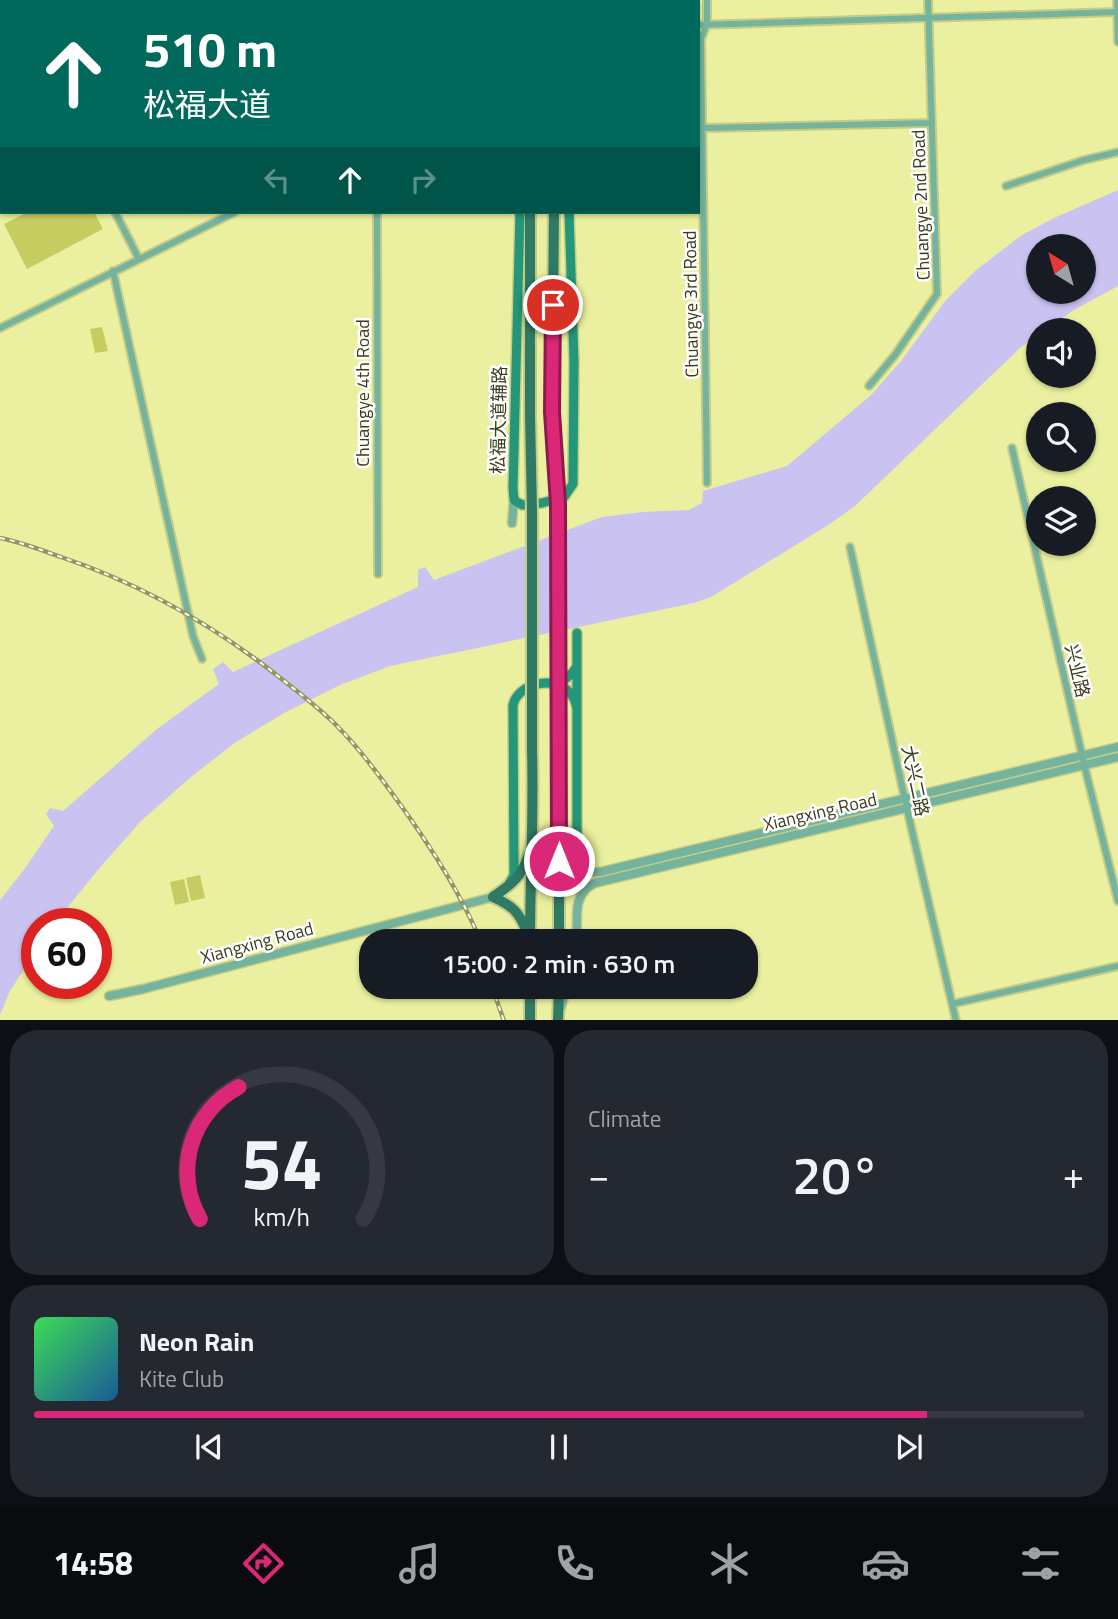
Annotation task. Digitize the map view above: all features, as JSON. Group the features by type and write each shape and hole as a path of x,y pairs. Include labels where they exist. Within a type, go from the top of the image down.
{"main road":[{"name":"松福大道辅路","path":"520,214 513,488 514,500 522,505 564,497 573,484 574,361 569,214"},
{"path":"529,214 534,797 530,929"},
{"path":"555,214 552,412 558,504 559,929"},
{"path":"578,633 577,855 581,868"},
{"path":"505,889 514,875 514,698 523,689 538,684 556,683 569,677 577,665"},
{"path":"548,684 564,687 570,692 577,709"},
{"path":"493,897 515,881 524,868 532,846"},
{"path":"493,897 509,904 521,917 525,929"},
{"path":"530,999 530,1020"},
{"path":"558,1018 559,999"}],"street":[{"name":"Chuangye 3rd Road","path":"707,0 706,24 701,39 707,483"},
{"name":"Chuangye 2nd Road","path":"869,386 895,355 937,294 928,0"},
{"path":"1117,0 1118,42"},
{"path":"700,25 1117,12"},
{"path":"702,128 932,123"},
{"path":"1006,186 1084,160 1118,152"},
{"path":"117,214 139,259"},
{"path":"0,328 231,214"},
{"name":"Chuangye 4th Road","path":"377,214 378,574"},
{"path":"113,271 193,636 202,659"},
{"name":"兴业路","path":"1012,448 1118,901"},
{"path":"512,523 514,500"},
{"name":"大兴二路","path":"850,547 956,1020"},
{"name":"Xiangxing Road","path":"578,929 578,900 584,890 595,883 1083,760 1118,747"},
{"name":"Xiangxing Road","path":"1083,760 1118,757"},
{"name":"Xiangxing Road","path":"581,868 600,872 906,803"},
{"path":"559,835 581,868"},
{"name":"Xiangxing Road","path":"112,995 493,897"},
{"path":"953,1004 1118,965"},
{"path":"558,1018 564,999"}],"green space":[{"path":"24,214 95,214 103,229 27,269 4,224"},
{"path":"102,327 108,351 95,353 90,329"},
{"path":"200,875 205,898 191,901 186,878"},
{"path":"184,879 189,902 175,905 170,882"}],"shaded area":[{"path":"1118,190 1118,286 1096,298 1096,234 1026,234 1026,304 1085,304 1062,318 1026,318 1026,343 855,506 711,597 694,603 390,666 340,685 284,713 236,742 141,821 67,908 21,908 21,974 0,1015 0,900 54,826 46,814 50,808 63,811 157,729 219,684 213,669 223,662 233,672 418,587 418,570 425,567 434,580 602,517 689,510 702,503 703,491 787,466 870,396 901,361 946,300 975,271 1022,235"}],"railway":[{"path":"0,538 92,568 180,610 236,645 312,704 353,743 409,817 454,886 476,929"},
{"path":"496,999 504,1020"}],"route":[{"path":"553,305 552,412 558,504 559,861"}]}
